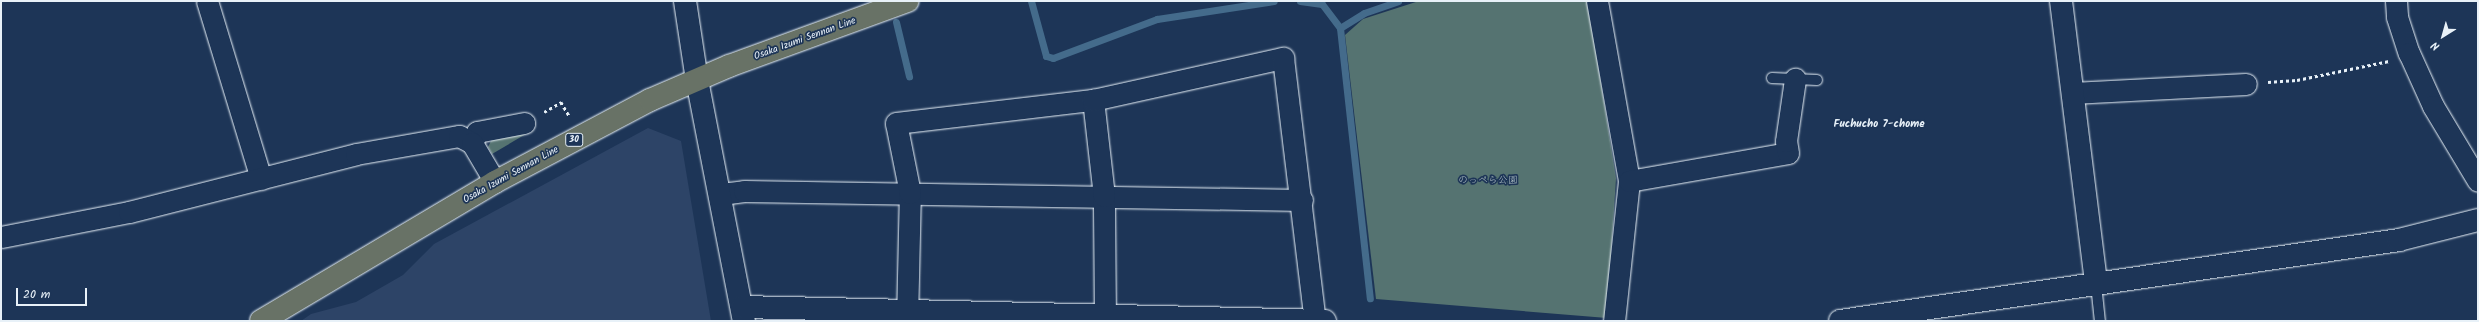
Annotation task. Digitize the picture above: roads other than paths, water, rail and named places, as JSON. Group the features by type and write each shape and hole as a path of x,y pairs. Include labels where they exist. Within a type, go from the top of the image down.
{"main road":[{"name":"Osaka Izumi Sennan Line","path":"261,321 495,182 650,100 697,80 908,1"}],"street":[{"path":"207,1 261,178"},
{"path":"685,1 697,80 721,194 743,314 906,317 1319,321 1283,58 1093,100 896,123 910,193 906,317"},
{"path":"1597,1 1629,181 1614,321"},
{"path":"2061,1 2096,284"},
{"path":"2396,1 2397,17 2409,53 2433,106 2478,181"},
{"path":"1629,181 1788,153 1786,141 1795,79"},
{"path":"2072,93 2246,84"},
{"path":"1093,100 1104,196 1105,319"},
{"path":"472,143 477,132 524,123"},
{"path":"1,237 129,212 356,154 459,136 472,143 495,182"},
{"path":"721,194 744,191 1302,200"},
{"path":"1840,321 2398,240 2478,220"}],"lane":[{"path":"1772,78 1817,80"},
{"path":"2096,284 2100,321"}],"waterway":[{"path":"1031,1 1046,56 1053,58 1157,19 1274,1"},
{"path":"1300,1 1322,4 1340,28 1370,298"},
{"path":"1340,28 1364,13 1398,1"},
{"path":"896,22 909,76"}],"district":[{"name":"Fuchucho 7-chome","path":"1879,124"}],"park label":[{"name":"のっぺら公園","path":"1488,181"}]}
